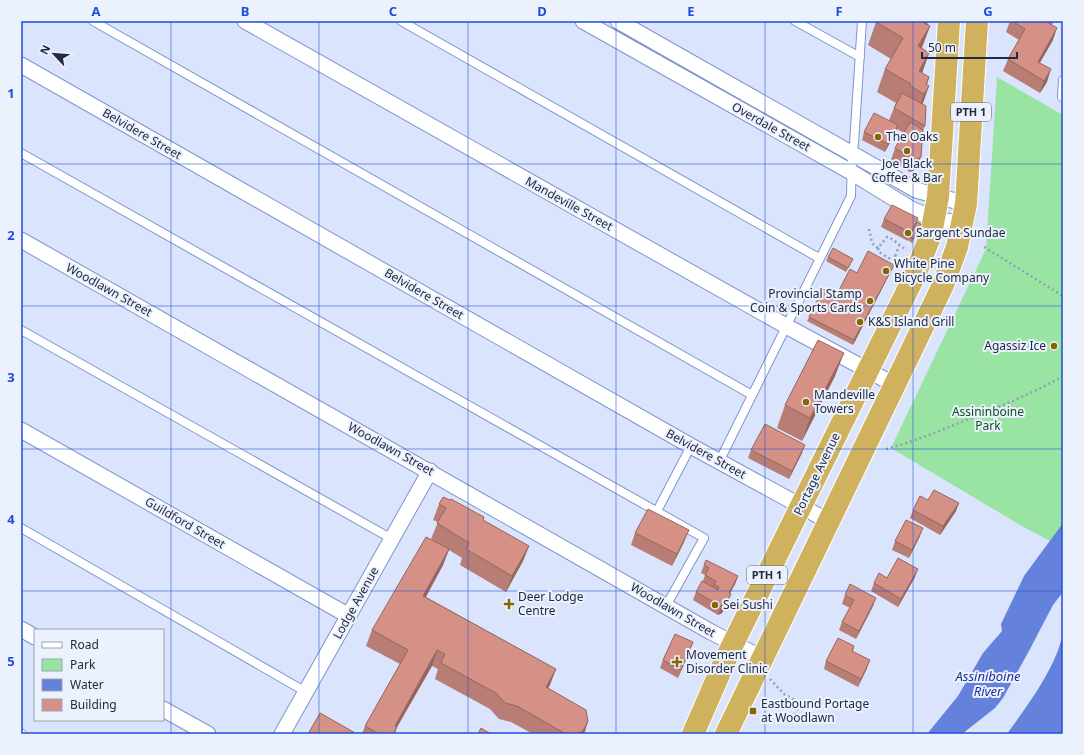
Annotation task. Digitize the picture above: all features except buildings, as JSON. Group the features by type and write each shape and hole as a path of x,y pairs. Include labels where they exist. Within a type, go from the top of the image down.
{"highway":[{"name":"Portage Avenue","path":"693,734 733,644 915,275 931,234 938,197 949,21"},
{"name":"PTH 1","path":"726,734 765,667 828,521 943,285 964,214 977,21"}],"street":[{"name":"Mandeville Street","path":"245,21 786,326 894,385"},
{"name":"Overdale Street","path":"583,21 851,172 911,209 934,219 964,214"},
{"name":"Overdale Street","path":"618,21 916,190 938,197 964,214"},
{"name":"Belvidere Street","path":"21,65 719,462 828,521"},
{"name":"Woodlawn Street","path":"21,240 733,644 765,667"},
{"name":"Guildford Street","path":"21,430 349,616"},
{"name":"Lodge Avenue","path":"282,734 430,472"},
{"path":"21,629 34,636"},
{"path":"164,710 208,734"}],"lane":[{"path":"93,21 752,395"},
{"path":"401,21 819,258"},
{"path":"795,21 860,57"},
{"path":"719,462 851,196 852,153 862,21"},
{"path":"1062,97 1063,80"},
{"path":"21,153 704,538 666,606"},
{"path":"21,330 392,539"},
{"path":"658,511 691,446"},
{"path":"21,528 306,692"}],"path":[{"path":"869,229 872,243 878,248 879,252 892,260 899,246"},
{"path":"878,248 887,237 894,240 899,246 906,250"},
{"path":"984,247 1063,296"},
{"path":"894,257 901,260"},
{"path":"886,449 905,444 979,415 1033,392 1063,376"},
{"path":"765,667 784,694 800,703 793,718"}],"green space":[{"name":"Assininboine Park","path":"997,77 1063,115 1063,523 1050,541 1020,525 891,448 986,249"}],"water":[{"name":"Assiniboine River","path":"1063,523 1063,592 1053,605 1003,698 995,708 962,734 927,734 958,696 983,653 1002,631 1001,624 1024,576"},
{"name":"Assiniboine River","path":"1063,632 1063,734 1007,734 1032,699 1048,672 1055,659"}],"place":[{"name":"The Oaks","path":"878,137"},
{"name":"Joe Black Coffee & Bar","path":"907,151"},
{"name":"Sargent Sundae","path":"908,233"},
{"name":"White Pine Bicycle Company","path":"886,271"},
{"name":"Provincial Stamp Coin & Sports Cards","path":"870,301"},
{"name":"K&S Island Grill","path":"860,322"},
{"name":"Agassiz Ice","path":"1054,346"},
{"name":"Mandeville Towers","path":"806,402"},
{"name":"Deer Lodge Centre","path":"509,604"},
{"name":"Sei Sushi","path":"715,605"},
{"name":"Movement Disorder Clinic","path":"677,662"},
{"name":"Eastbound Portage at Woodlawn","path":"753,711"}]}
